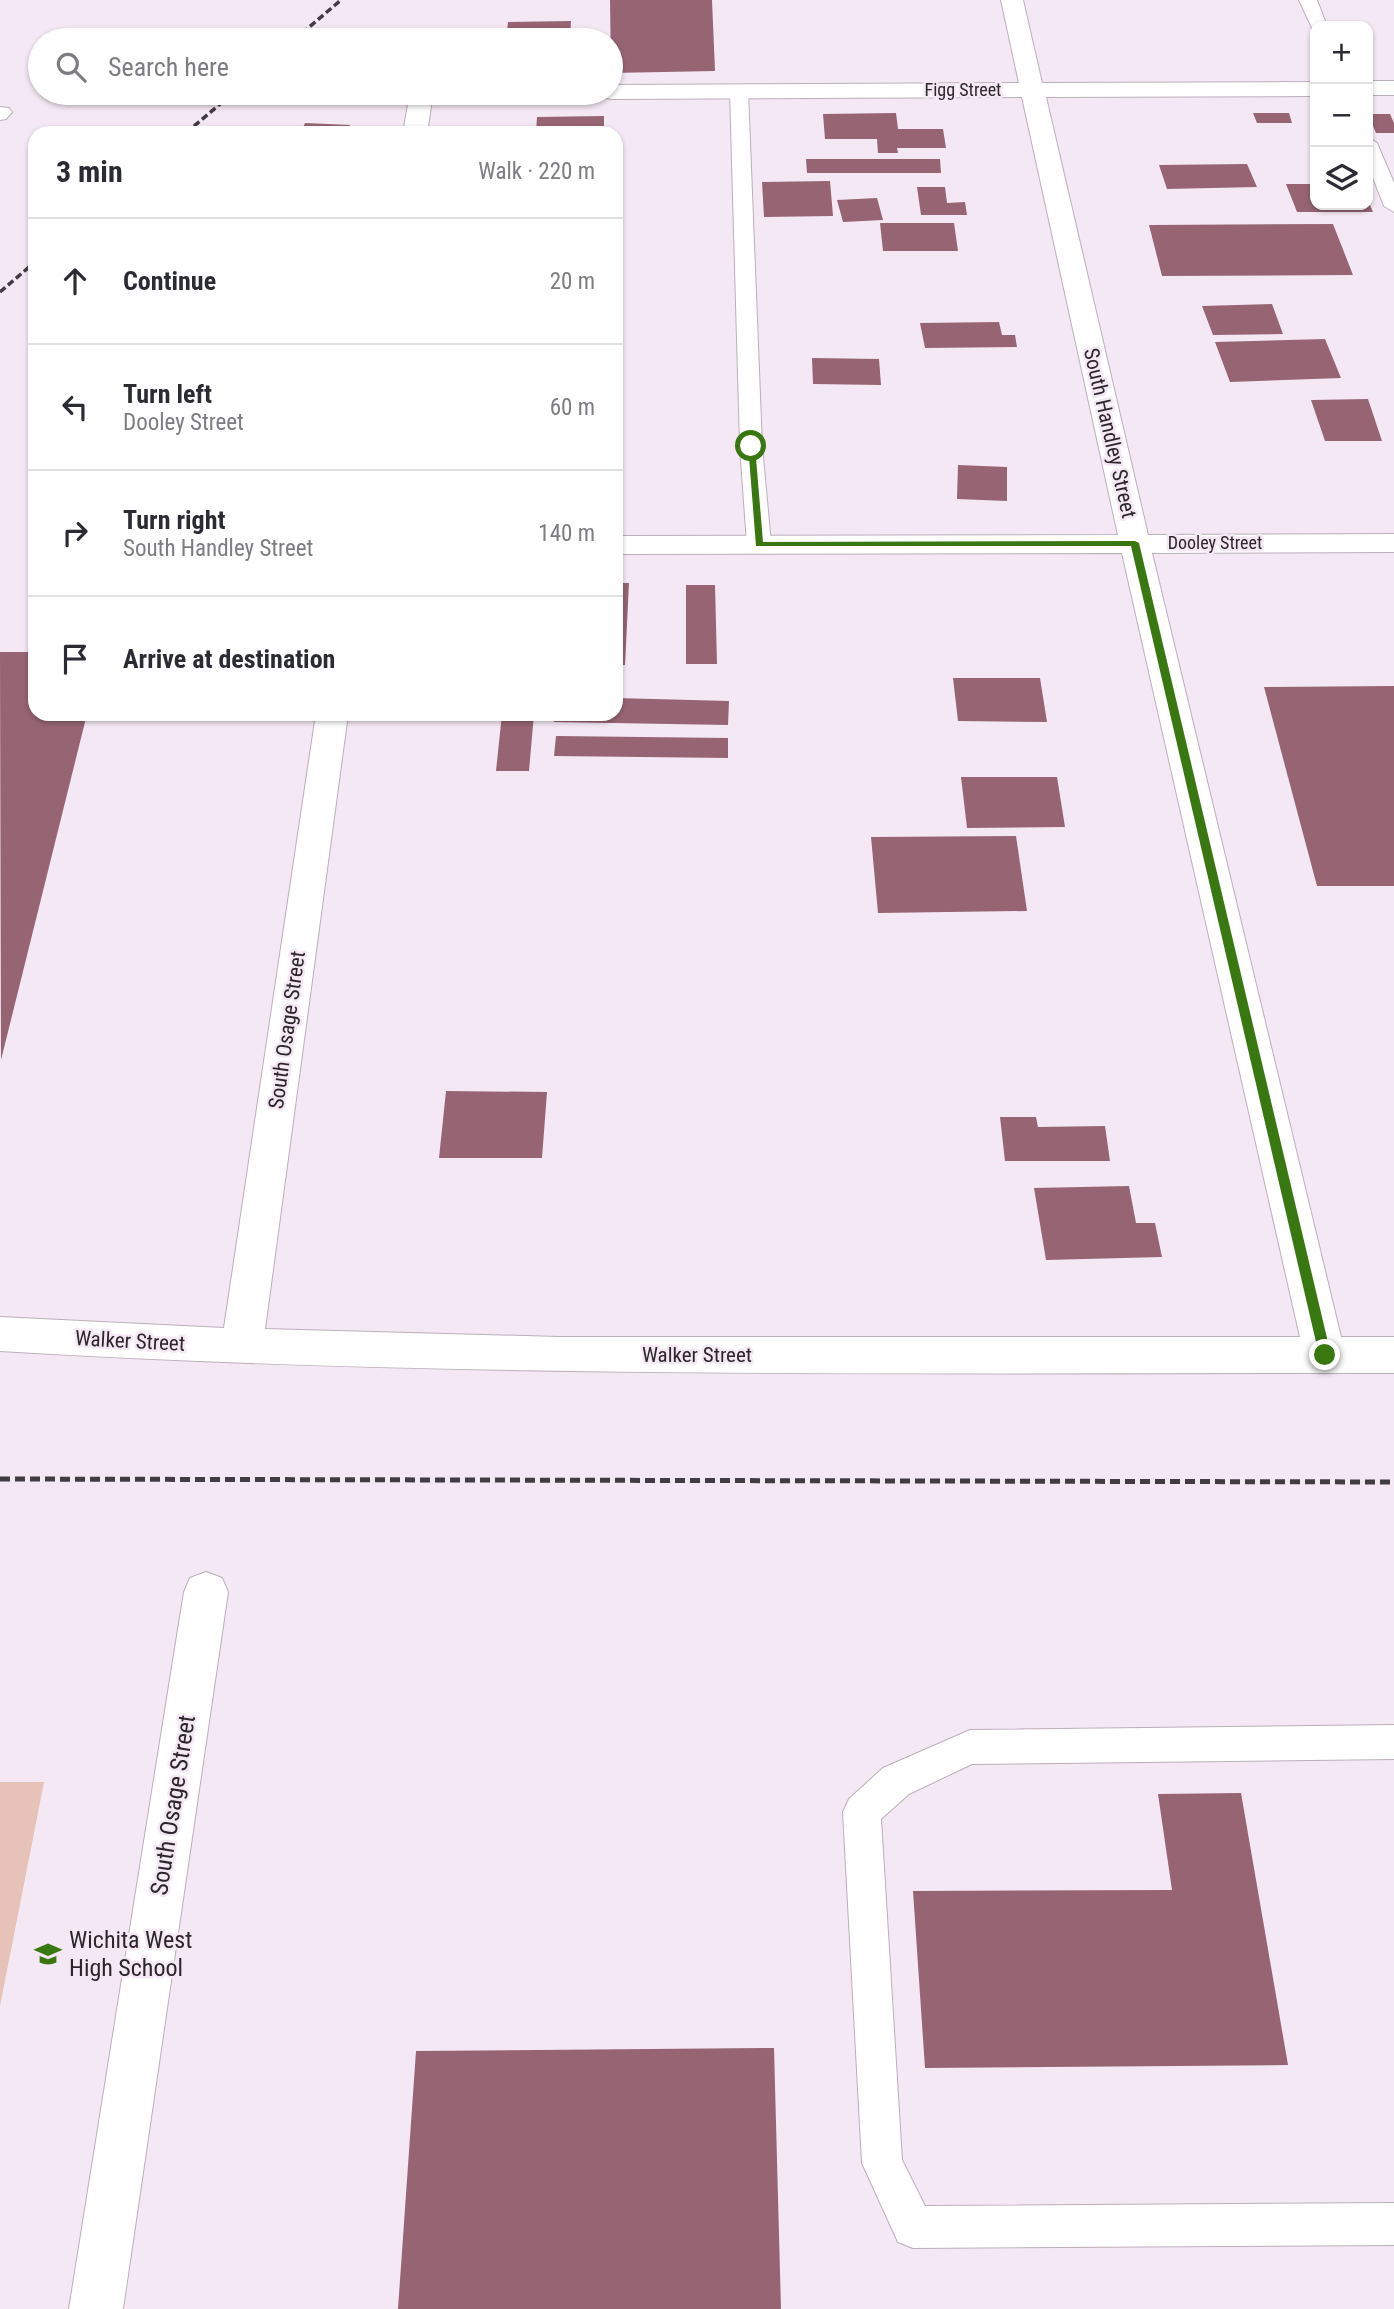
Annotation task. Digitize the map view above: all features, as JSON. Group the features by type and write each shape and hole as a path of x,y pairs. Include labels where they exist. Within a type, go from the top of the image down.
{"street":[{"name":"South Handley Street","path":"1012,0 1135,543 1325,1355"},
{"path":"1373,89 1394,88"},
{"name":"Figg Street","path":"623,92 1310,89"},
{"path":"416,126 419,105"},
{"name":"Dooley Street","path":"623,545 1394,543"},
{"name":"South Osage Street","path":"242,1346 330,721"},
{"name":"Walker Street","path":"0,1334 242,1346 559,1355 1394,1355"},
{"name":"South Osage Street","path":"96,2309 206,1592"}],"lane":[{"path":"1308,0 1317,21"},
{"path":"739,91 751,446 759,544"},
{"path":"1370,147 1394,206"},
{"path":"1394,1742 970,1747 897,1781 862,1812 882,2163 914,2227 1394,2224"}],"shaded area":[{"path":"0,1782 44,1782 0,2006"}],"building":[{"path":"610,0 712,0 715,71 623,73 623,28 610,28"},
{"path":"571,21 571,28 507,28 508,22"},
{"path":"896,113 898,129 943,129 946,148 897,148 898,153 878,153 877,139 825,139 823,114"},
{"path":"1253,113 1289,113 1292,123 1257,123"},
{"path":"1373,114 1390,114 1394,133 1376,133"},
{"path":"604,116 604,126 536,126 537,117"},
{"path":"305,123 350,125 350,126 304,126"},
{"path":"806,159 940,159 941,173 807,173"},
{"path":"1247,164 1257,187 1167,189 1159,165"},
{"path":"830,181 833,216 764,217 762,182"},
{"path":"1286,184 1310,184 1310,210 1373,212 1297,212"},
{"path":"917,187 945,187 947,203 965,202 967,215 921,215"},
{"path":"877,198 883,220 843,222 837,200"},
{"path":"880,223 954,223 958,251 883,251"},
{"path":"1333,224 1353,275 1162,276 1149,225"},
{"path":"1272,304 1283,334 1213,335 1202,306"},
{"path":"999,322 1002,335 1015,335 1017,347 925,348 920,323"},
{"path":"1325,339 1341,378 1230,382 1215,342"},
{"path":"812,358 879,359 881,385 813,384"},
{"path":"1368,399 1382,441 1325,441 1311,400"},
{"path":"958,465 1007,467 1007,501 957,499"},
{"path":"623,583 629,583 625,665"},
{"path":"686,585 715,585 717,664 686,664"},
{"path":"0,652 28,652 28,721 85,721 1,1060"},
{"path":"953,678 1040,678 1047,722 958,721"},
{"path":"1394,686 1394,886 1317,886 1264,687"},
{"path":"623,698 729,701 728,725 554,722 623,721"},
{"path":"501,721 533,721 529,771 496,771"},
{"path":"556,736 728,738 728,758 554,756"},
{"path":"961,777 1057,777 1065,827 967,828"},
{"path":"1016,836 1027,911 878,913 871,837"},
{"path":"446,1091 547,1092 542,1158 439,1158"},
{"path":"1000,1117 1036,1117 1038,1127 1105,1126 1110,1161 1005,1161"},
{"path":"1129,1186 1136,1223 1155,1223 1162,1257 1046,1260 1034,1188"},
{"path":"1241,1793 1288,2065 925,2068 913,1891 1172,1890 1158,1794"},
{"path":"774,2048 781,2309 398,2309 416,2051"}],"railway":[{"path":"308,28 341,0"},
{"path":"194,126 219,105"},
{"path":"0,292 28,268"},
{"path":"0,1479 1394,1482"}],"place":[{"name":"Wichita West High School","path":"48,1954"}],"route":[{"path":"751,446 759,544 1135,543 1325,1355"}]}
